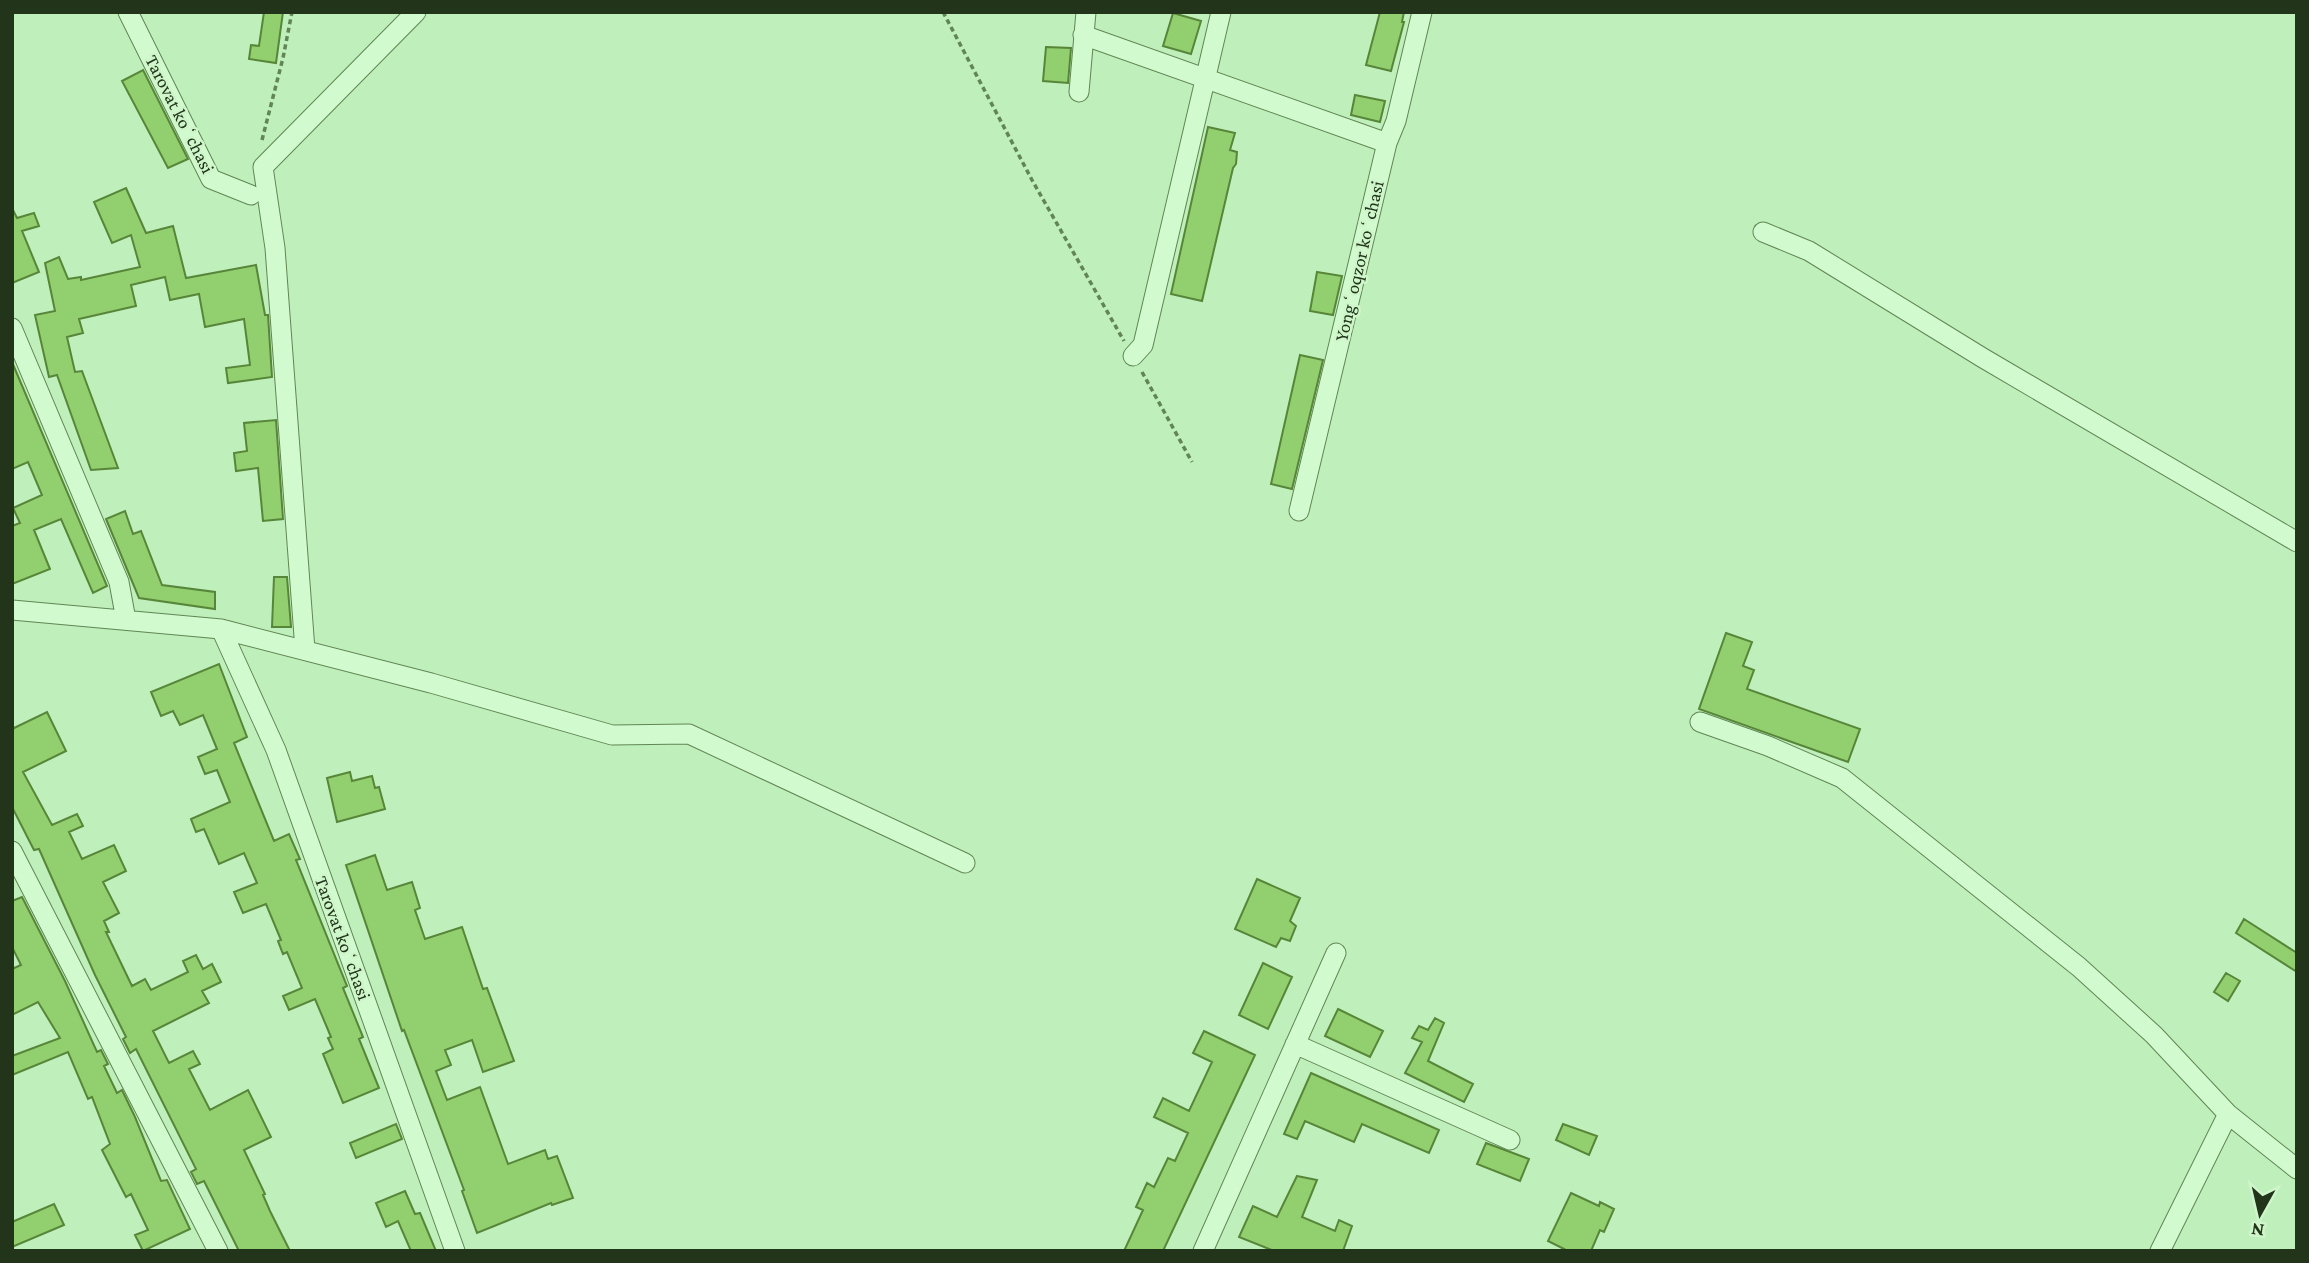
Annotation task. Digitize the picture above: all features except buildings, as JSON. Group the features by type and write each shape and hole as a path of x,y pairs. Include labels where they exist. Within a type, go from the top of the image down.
{"street":[{"name":"Tarovat koʻchasi","path":"128,12 211,179 251,195"},
{"path":"305,650 275,247 263,167 416,12"},
{"path":"1079,92 1086,12"},
{"path":"1133,356 1143,345 1221,12"},
{"name":"Yongʻoqzor koʻchasi","path":"1299,511 1387,143 1396,121 1422,12"},
{"path":"1083,35 1387,143"},
{"path":"1763,232 1809,251 1983,358 2297,542"},
{"path":"12,328 119,582 126,620"},
{"path":"12,610 221,629 431,683 612,735 689,734 965,863"},
{"name":"Tarovat koʻchasi","path":"221,629 276,750 455,1251"},
{"path":"1700,722 1768,746 1842,778 2079,967 2154,1035 2228,1114 2297,1169"},
{"path":"12,851 218,1251"},
{"path":"1203,1251 1336,953"},
{"path":"1295,1044 1510,1140"},
{"path":"2160,1251 2228,1114"}],"path":[{"path":"263,167 259,152 292,12"},
{"path":"943,12 1032,180 1192,462"}]}
